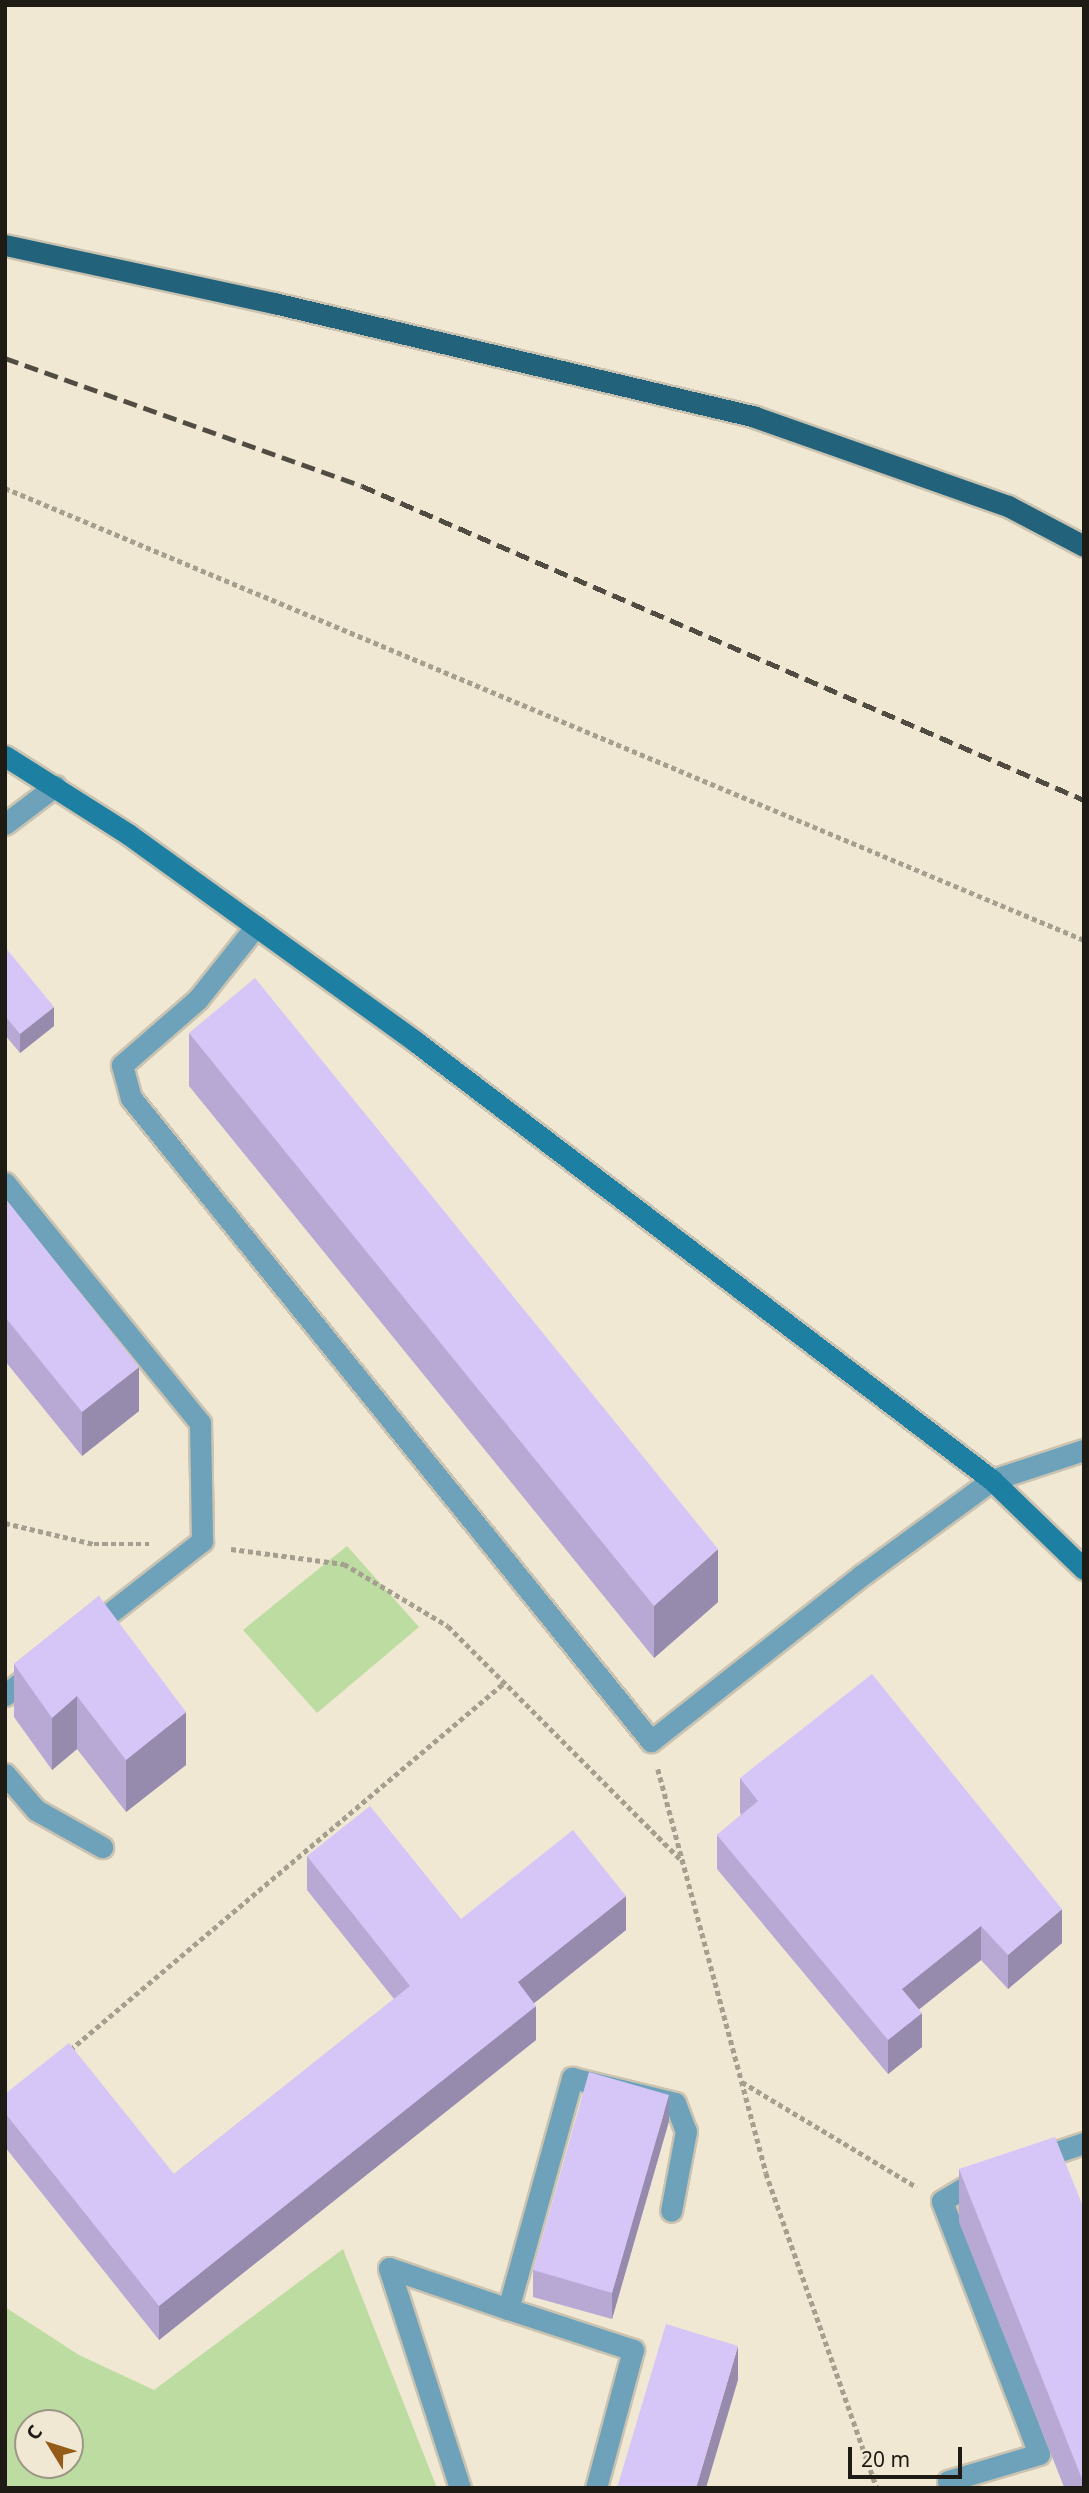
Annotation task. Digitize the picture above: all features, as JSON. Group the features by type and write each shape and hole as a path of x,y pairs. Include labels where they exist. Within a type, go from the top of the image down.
{"main road":[{"path":"5,245 275,303 755,417 1008,506 1084,546"}],"street":[{"path":"5,756 55,786 416,1042 992,1480 1084,1569"}],"lane":[{"path":"5,824 55,786"},
{"path":"256,926 198,999 122,1065 131,1098 651,1741 862,1575 992,1480 1084,1450"},
{"path":"5,1183 200,1423 202,1541 69,1645"},
{"path":"5,1695 48,1661"},
{"path":"5,1774 36,1810 102,1847"},
{"path":"508,2309 572,2078 675,2103 686,2131 671,2211"},
{"path":"950,2488 948,2481 1040,2454 942,2201 973,2180 1084,2143"},
{"path":"460,2488 389,2268 633,2350 596,2488"}],"path":[{"path":"5,488 1084,940"},
{"path":"5,1523 94,1544 198,1545 344,1564 448,1626 684,1863"},
{"path":"58,2060 504,1683"},
{"path":"651,1741 766,2173 877,2488"},
{"path":"742,2082 942,2201"}],"green space":[{"path":"347,1546 419,1627 317,1713 243,1630"},
{"path":"343,2249 437,2488 5,2488 5,2307 79,2355 154,2390"}],"building":[{"path":"5,947 54,1007 20,1034 5,1016"},
{"path":"255,978 718,1549 654,1606 189,1033"},
{"path":"5,1198 139,1367 82,1412 5,1317"},
{"path":"99,1596 186,1712 126,1760 77,1696 52,1718 14,1664"},
{"path":"872,1674 1062,1909 1008,1955 981,1926 902,1989 922,2013 888,2040 717,1835 758,1801 740,1778"},
{"path":"370,1806 461,1919 573,1830 626,1896 518,1982 536,2006 159,2306 5,2113 5,2094 69,2043 174,2174 410,1986 307,1856"},
{"path":"589,2072 669,2095 612,2293 533,2270"},
{"path":"1055,2137 1084,2209 1084,2484 959,2169"},
{"path":"666,2324 738,2346 696,2488 617,2488"}],"railway":[{"path":"5,358 362,486 1084,800"}]}
